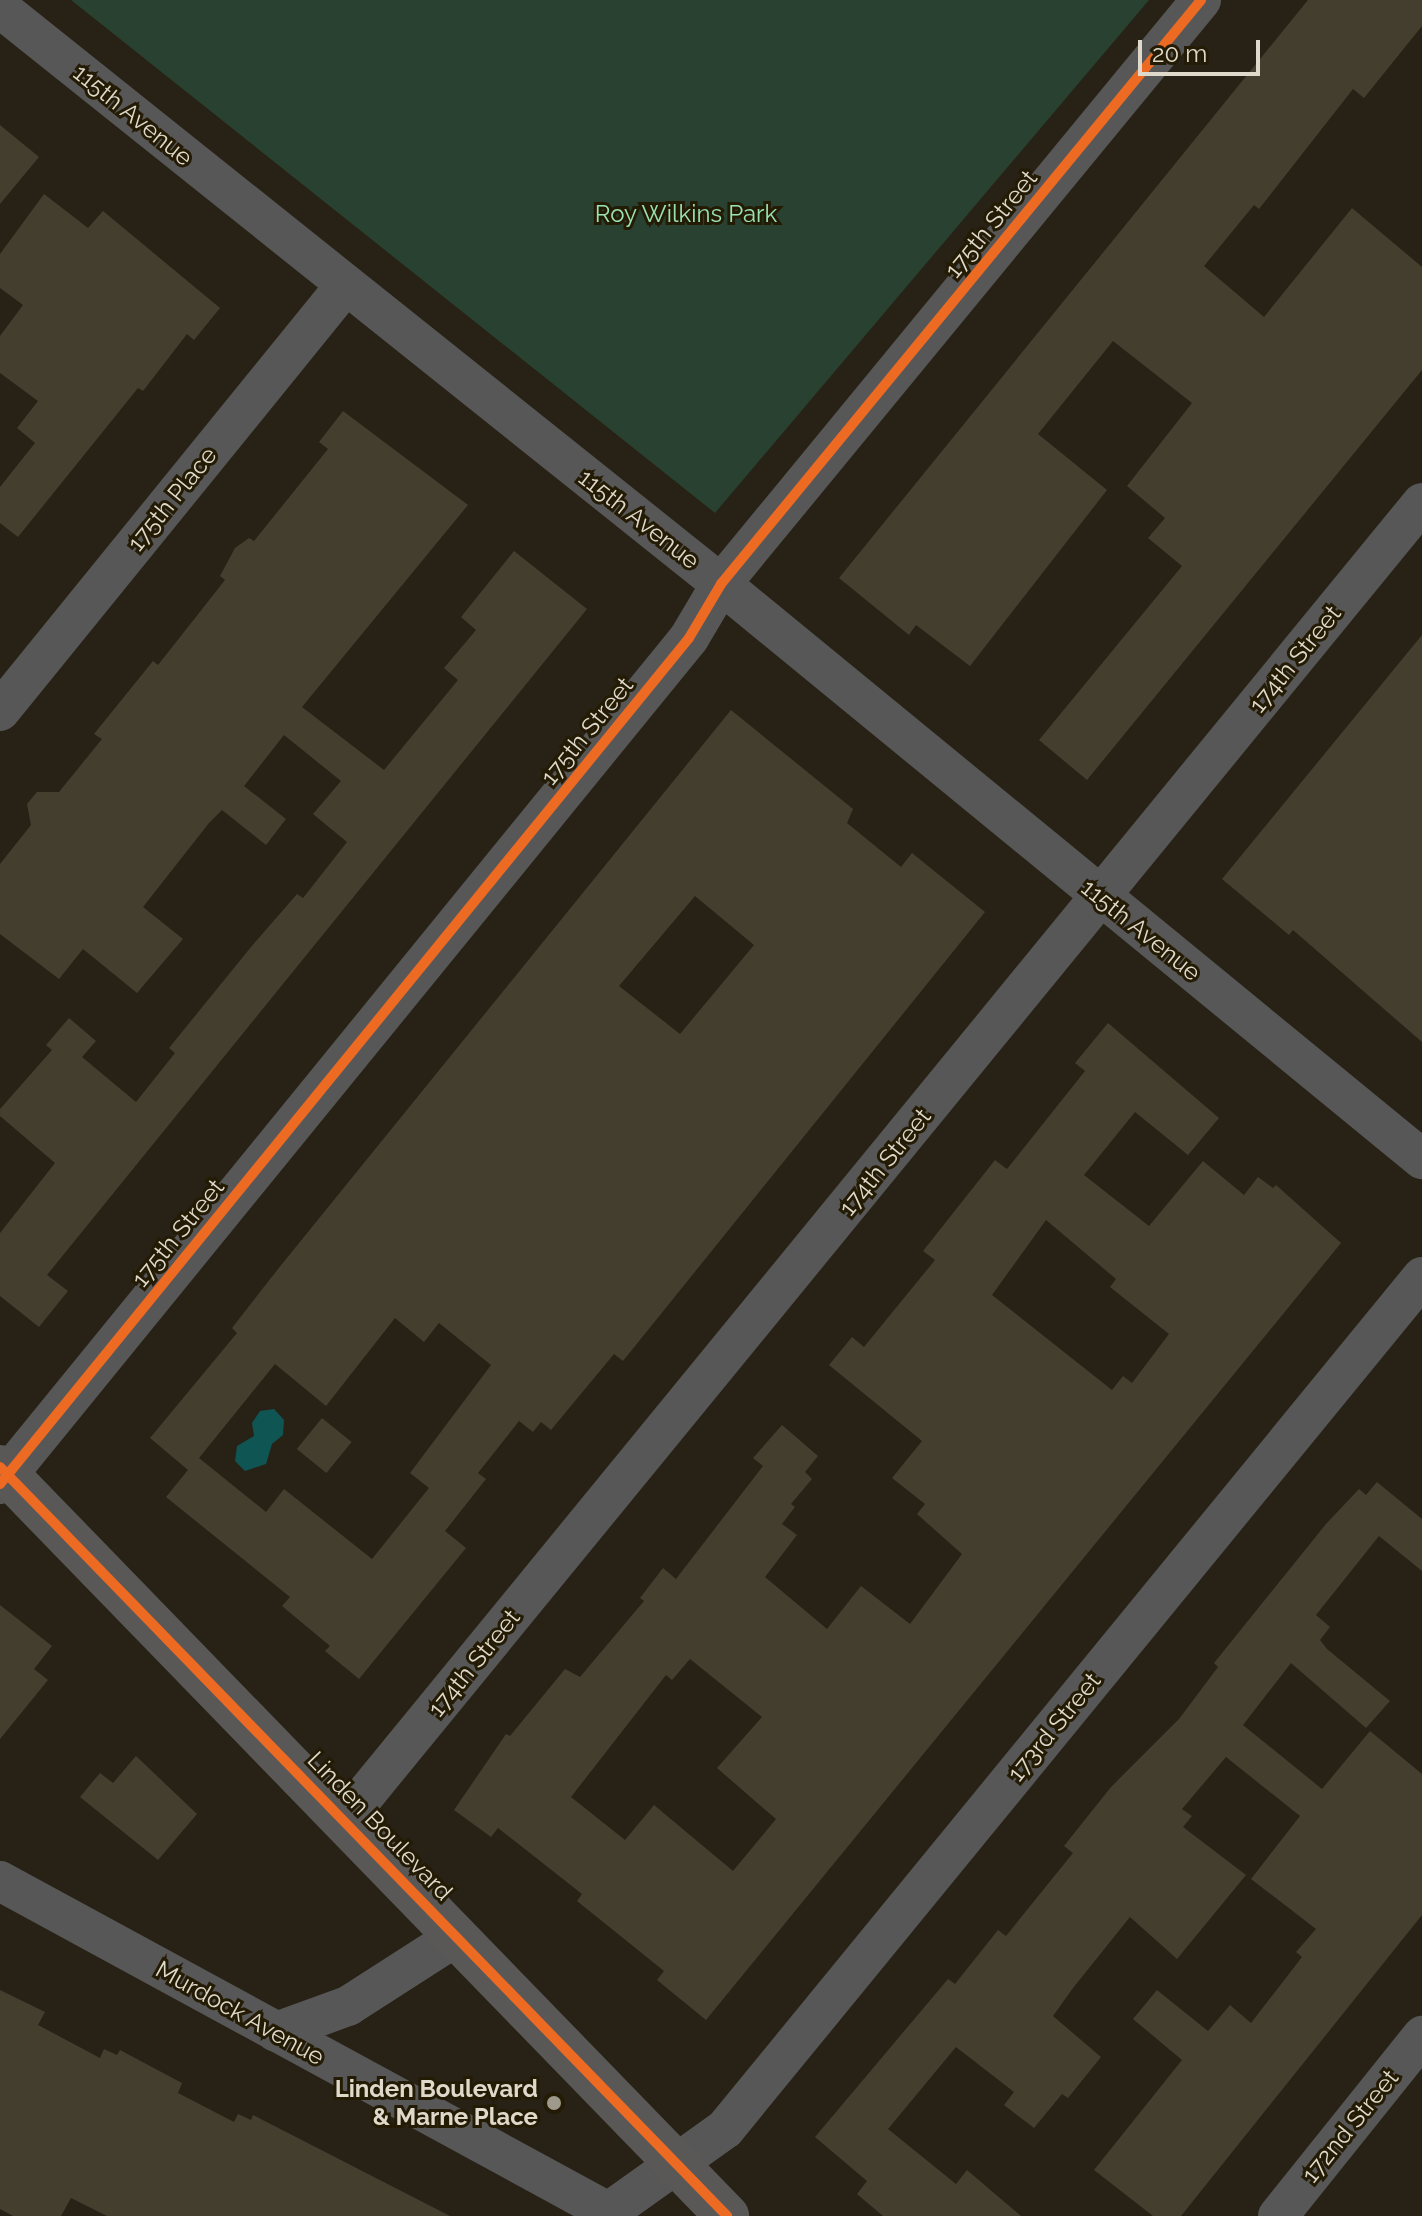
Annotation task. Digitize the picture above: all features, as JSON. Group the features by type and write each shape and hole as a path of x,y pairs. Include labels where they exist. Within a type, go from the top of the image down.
{"main road":[{"name":"Linden Boulevard","path":"2,1475 346,1818 727,2216"}],"street":[{"name":"175th Street","path":"2,1475 689,638 721,584 1201,0"},
{"name":"115th Avenue","path":"0,8 344,287 721,584 1422,1159"},
{"name":"175th Place","path":"0,711 344,287"},
{"name":"174th Street","path":"346,1818 1422,503"},
{"name":"173rd Street","path":"606,2214 725,2129 1422,1277"},
{"name":"Murdock Avenue","path":"0,1881 606,2214"},
{"path":"276,2032 348,2006 457,1936"},
{"name":"172nd Street","path":"1278,2216 1422,2036"}],"green space":[{"name":"Roy Wilkins Park","path":"71,0 1149,0 715,513"}],"water":[{"path":"274,1409 284,1420 283,1435 272,1444 266,1464 245,1471 235,1461 237,1446 254,1436 252,1423 260,1411"}],"building":[{"path":"1308,0 1422,0 1422,26 1364,98 1353,89 1259,209 1254,205 1204,266 1264,317 1352,208 1422,267 1422,370 1087,780 1039,740 1182,566 1148,538 1165,518 1127,486 1192,403 1113,341 1038,434 1107,490 970,666 916,625 909,635 839,578"},
{"path":"0,125 39,157 0,204"},
{"path":"44,194 88,228 103,211 220,308 194,340 187,334 143,391 138,388 18,537 0,523 0,487 35,443 17,428 38,401 0,373 0,336 23,305 0,288 0,254"},
{"path":"343,411 468,505 302,707 384,770 458,680 444,668 476,630 461,617 514,551 587,609 47,1275 68,1291 39,1327 0,1296 0,1233 55,1163 0,1116 0,1109 52,1050 46,1045 69,1018 96,1041 82,1057 136,1102 175,1053 169,1048 251,947 297,894 303,898 347,842 313,814 341,781 284,735 244,786 286,819 266,845 222,810 209,823 143,907 183,939 137,993 83,949 59,979 0,934 0,864 31,825 27,804 37,792 59,792 102,739 94,734 153,661 158,665 225,580 220,576 235,548 249,538 254,541 328,449 319,442"},
{"path":"1422,635 1422,1042 1293,930 1289,935 1222,879"},
{"path":"731,710 853,809 847,823 901,867 912,853 985,912 623,1361 614,1354 551,1430 541,1422 533,1432 519,1421 478,1473 486,1479 445,1531 466,1548 359,1679 325,1651 330,1646 282,1606 290,1597 166,1497 188,1470 150,1438 237,1333 232,1328","holes":["695,896 754,945 680,1034 619,986","395,1318 424,1342 439,1323 491,1365 410,1473 429,1488 372,1559 284,1489 266,1512 199,1458 275,1364 326,1406"]},
{"path":"1108,1023 1219,1118 1188,1155 1135,1112 1084,1175 1149,1226 1203,1161 1244,1195 1258,1177 1273,1188 1276,1185 1341,1243 706,2020 657,1980 664,1971 577,1901 582,1894 498,1828 491,1837 454,1810 506,1734 510,1736 565,1669 580,1677 644,1601 640,1598 663,1568 676,1579 763,1466 753,1458 782,1425 818,1456 805,1472 812,1479 791,1504 795,1507 782,1524 797,1535 765,1577 827,1629 861,1586 910,1624 962,1554 917,1514 925,1504 892,1478 922,1441 829,1365 852,1337 864,1347 935,1260 923,1251 995,1160 1007,1169 1085,1071 1075,1063","holes":["1046,1220 1116,1279 1110,1287 1169,1334 1132,1383 1123,1376 1112,1390 992,1295","690,1659 762,1717 717,1768 776,1819 733,1871 654,1805 625,1840 571,1797 666,1675 672,1680"]},
{"path":"322,1418 352,1442 326,1473 297,1449"},
{"path":"1377,1482 1422,1519 1422,1571 1379,1536 1316,1615 1330,1627 1320,1640 1327,1649 1390,1701 1366,1728 1291,1663 1243,1725 1322,1789 1370,1731 1422,1774 1422,1915 1181,2216 1153,2216 1094,2170 1182,2060 1133,2019 1157,1990 1208,2031 1230,2005 1251,2023 1302,1957 1296,1952 1316,1929 1251,1879 1300,1816 1226,1757 1182,1809 1192,1816 1183,1827 1246,1875 1177,1959 1130,1917 1073,1988 1053,2016 1101,2057 1068,2098 1062,2094 1034,2128 1004,2105 1014,2092 956,2047 888,2129 956,2184 967,2170 1021,2216 883,2216 857,2194 867,2181 815,2137 948,1979 955,1984 998,1930 1006,1936 1073,1853 1064,1846 1111,1787 1179,1719 1218,1667 1214,1663 1326,1524 1359,1489 1366,1495"},
{"path":"0,1605 52,1646 34,1669 48,1680 0,1739"},
{"path":"136,1756 197,1814 158,1860 80,1797 100,1773 113,1783"},
{"path":"0,1990 45,2012 38,2025 100,2058 104,2049 117,2055 120,2050 182,2083 178,2093 234,2122 238,2114 251,2120 253,2115 450,2216 107,2216 71,2198 61,2216 13,2216 0,2209"}],"cycle path":[{"path":"0,1484 689,638 721,584 1201,0"},
{"path":"0,1467 727,2216"}],"place":[{"name":"Linden Boulevard & Marne Place","path":"554,2103"}]}
